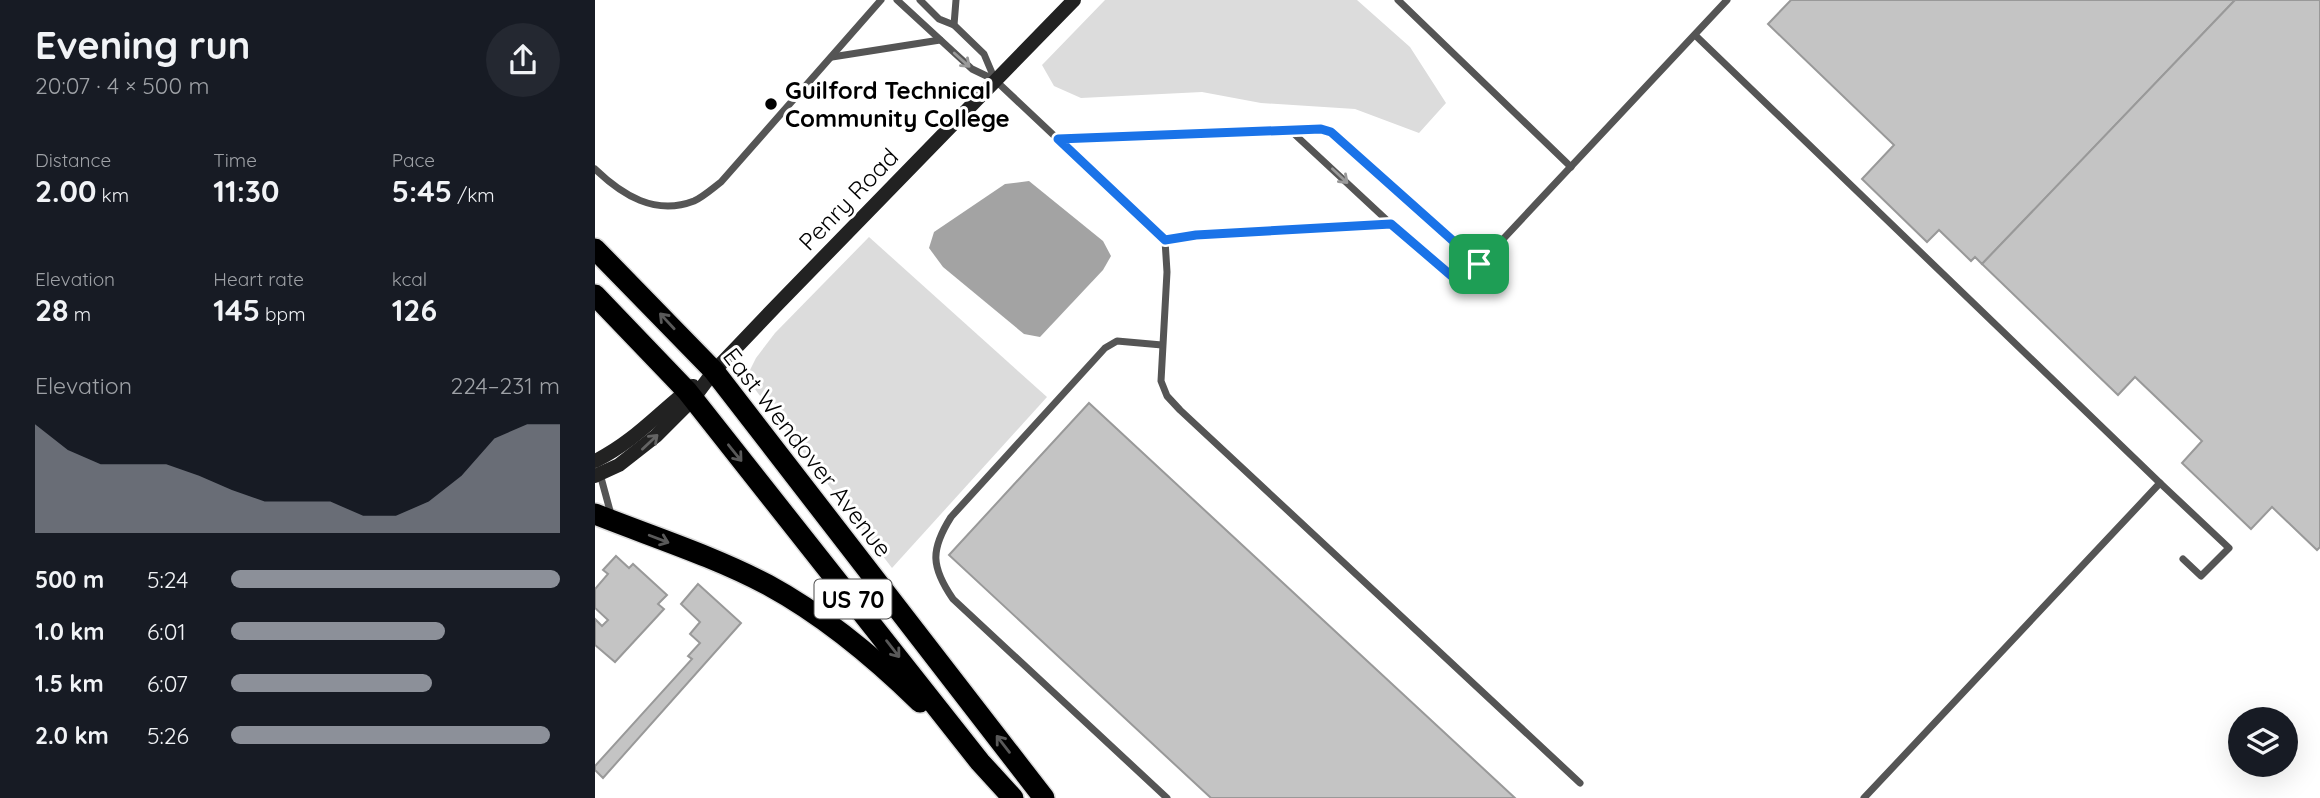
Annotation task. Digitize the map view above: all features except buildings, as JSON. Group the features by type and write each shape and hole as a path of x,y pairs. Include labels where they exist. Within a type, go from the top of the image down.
{"highway":[{"name":"East Wendover Avenue","path":"595,249 714,371 1044,798"},
{"name":"US 70","path":"595,295 690,395 980,762 1013,798"},
{"path":"604,518 744,573 819,616 843,632 891,673 980,762"}],"street":[{"name":"Penry Road","path":"597,470 615,451 690,395 1074,0"}],"lane":[{"path":"595,169 612,186 635,200 661,206 694,201 721,182 881,0"},
{"path":"897,0 972,69 995,80 1165,240 1167,272 1161,381 1167,396 1580,782"},
{"path":"920,0 939,19 954,25 983,54 995,80"},
{"path":"954,25 956,0"},
{"path":"1398,0 1571,167"},
{"path":"1290,130 1391,224 1461,284 1727,0"},
{"path":"1695,35 2229,548 2201,576 2183,559"},
{"path":"831,58 940,40"},
{"path":"1058,139 1321,129 1331,132 1479,264"},
{"path":"1165,240 1196,235 1391,224"},
{"path":"1162,345 1117,341 1105,348 951,517 937,546 936,565 939,579 953,599 1167,798"},
{"path":"597,470 604,518"},
{"path":"1864,798 2160,483"}],"shaded area":[{"path":"1105,0 1357,0 1410,47 1446,103 1419,133 1355,109 1261,103 1202,92 1081,98 1054,86 1042,65"},
{"path":"1029,181 1103,241 1111,256 1103,270 1040,337 1024,334 943,267 929,248 934,232 1005,184"},
{"path":"869,237 1047,397 892,568 751,384 749,372 775,333"}],"place":[{"name":"Guilford Technical Community College","path":"771,104"}],"route":[{"path":"1321,129 1331,132 1479,264 1461,284 1391,224 1196,235 1165,240 1058,139 1321,129"}]}
